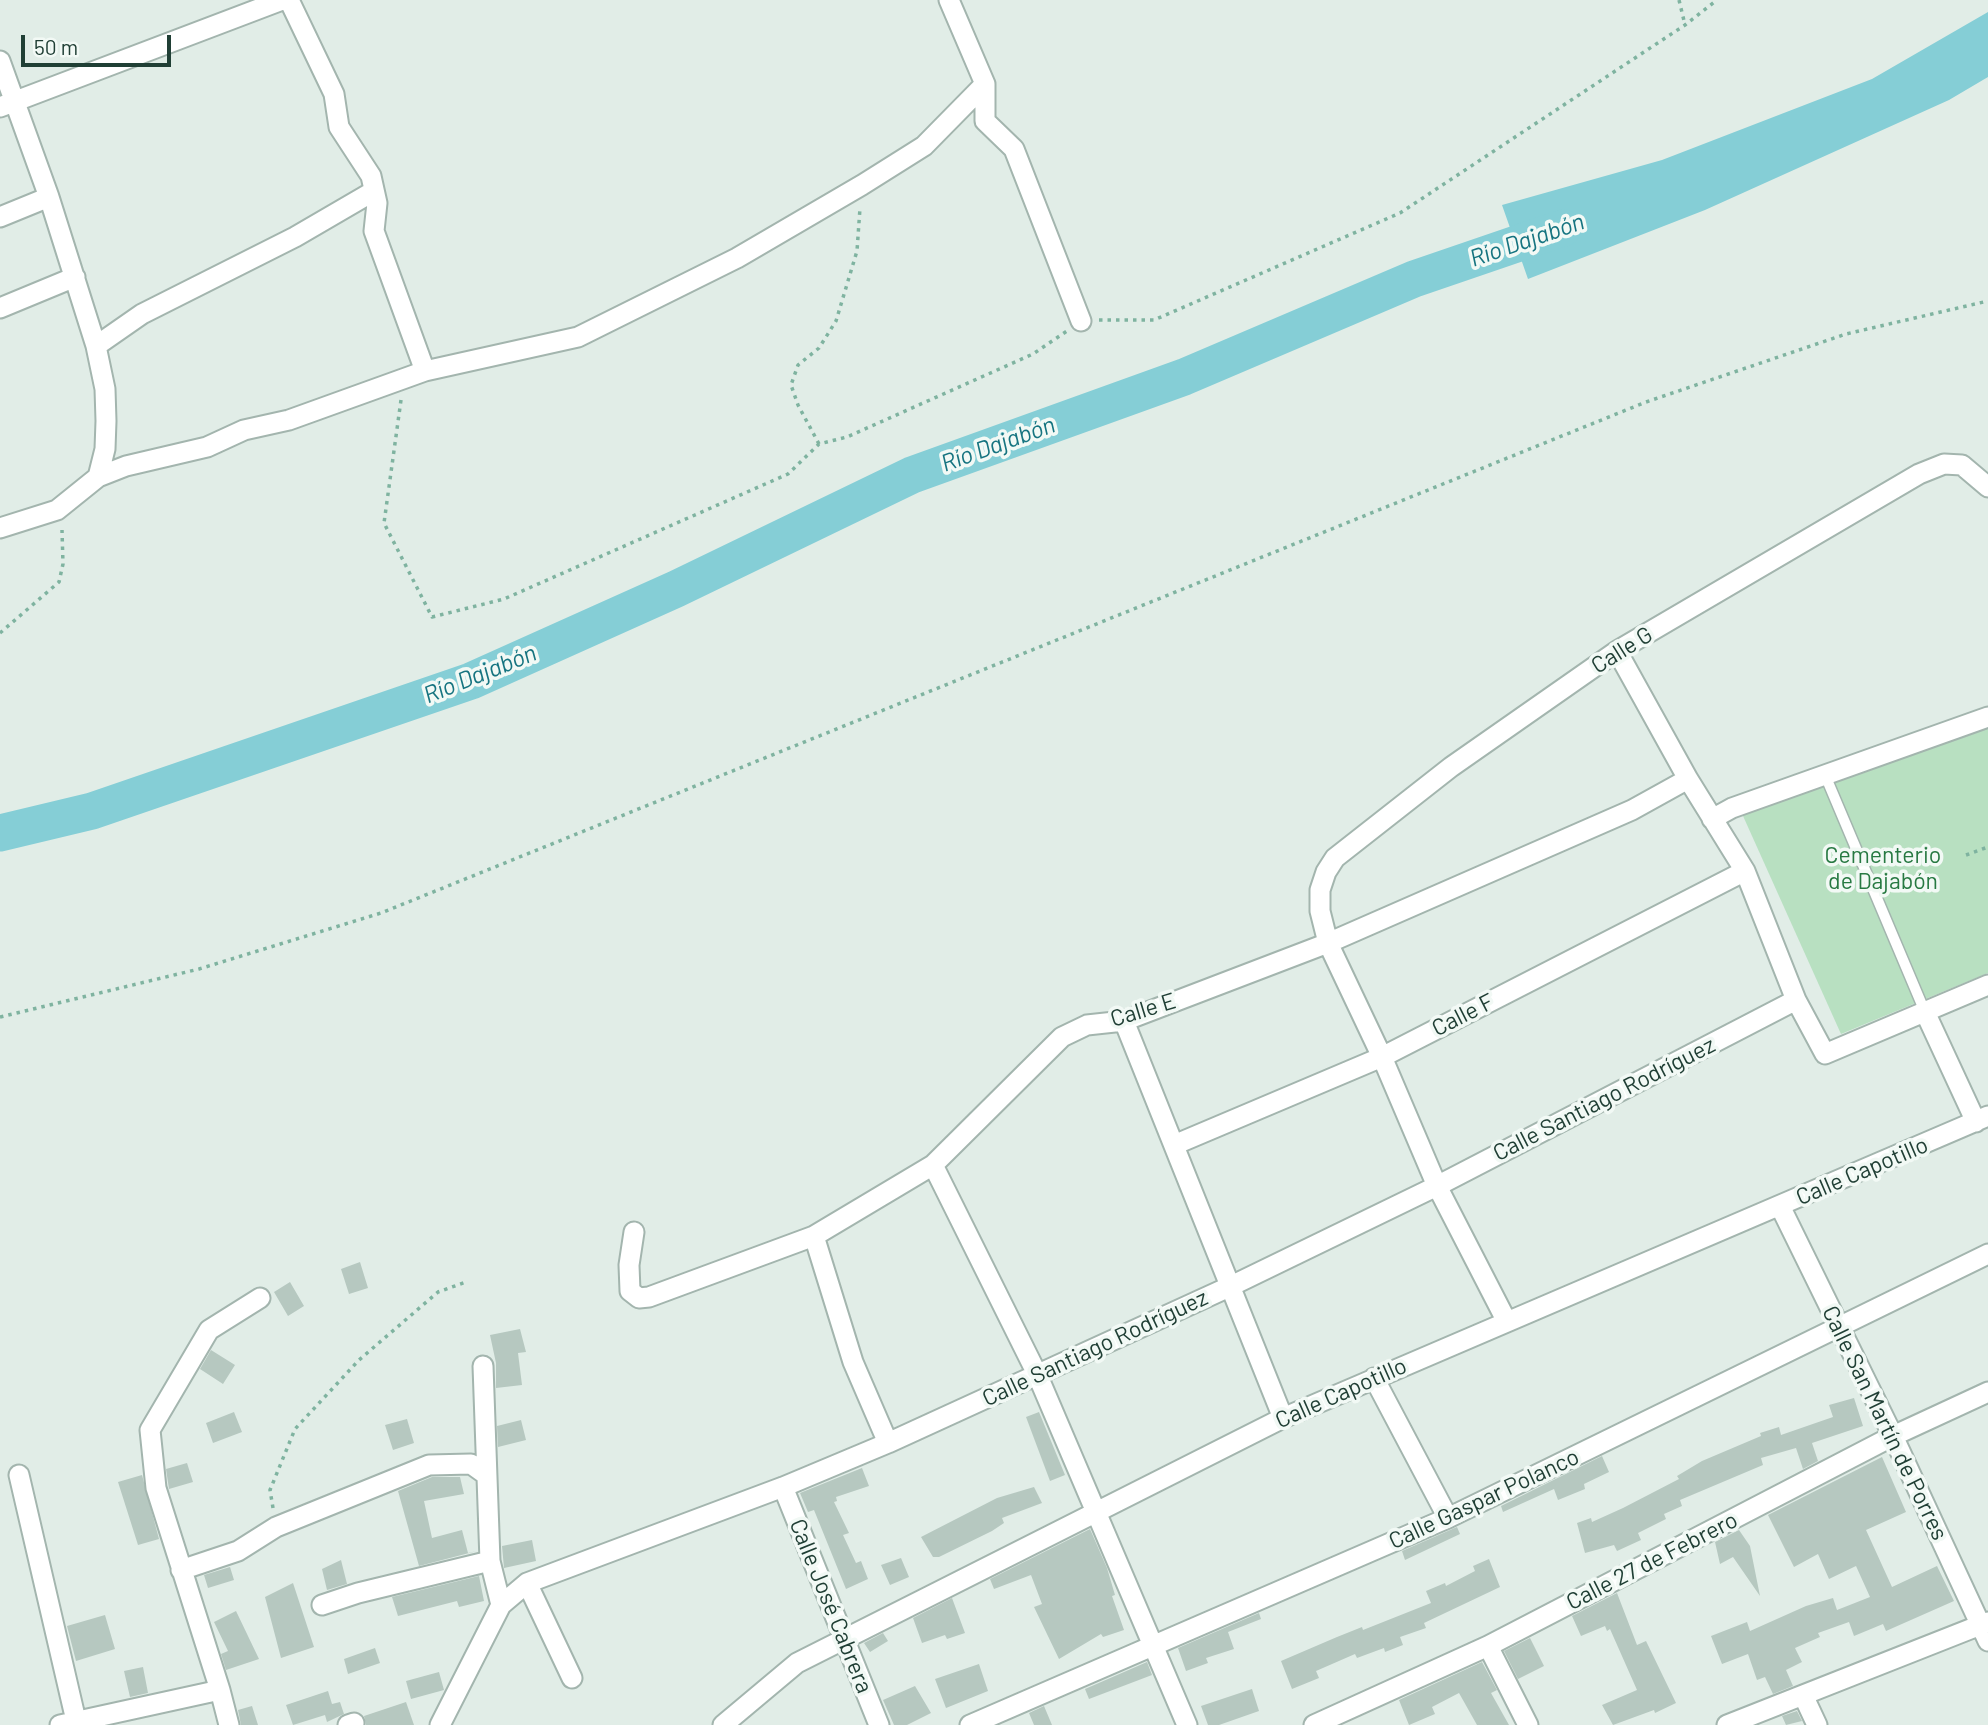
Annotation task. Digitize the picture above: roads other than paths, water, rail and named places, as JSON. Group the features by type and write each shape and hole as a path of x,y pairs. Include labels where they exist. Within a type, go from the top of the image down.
{"street":[{"path":"8,103 282,0"},
{"path":"289,0 334,94 339,127 371,176 377,203 374,231 425,370"},
{"path":"949,0 985,84 985,121 1014,149 1081,320"},
{"path":"0,61 8,103 49,197 96,346 105,389 106,421 105,449 99,477"},
{"path":"0,528 57,510 99,477 126,466 207,447 244,430 289,420 425,370 578,337 737,258 862,185 924,146 985,84"},
{"path":"96,346 142,314 295,237 374,191"},
{"path":"0,217 49,197"},
{"path":"0,308 75,277"},
{"name":"Calle G","path":"1328,943 1320,911 1320,890 1335,858 1451,767 1617,651 1919,474 1944,464 1962,465 1988,487"},
{"path":"1617,651 1688,779 1745,871 1796,1000 1825,1054 1988,985"},
{"path":"1712,819 1732,808 1988,717"},
{"name":"Calle E","path":"634,1232 629,1265 630,1291 639,1298 649,1297 814,1236 933,1165 1062,1037 1087,1025 1124,1021 1328,943 1632,810 1688,779"},
{"name":"Calle F","path":"1174,1145 1382,1057 1745,871"},
{"path":"1328,943 1382,1057 1437,1186 1507,1322"},
{"name":"Calle Santiago Rodríguez","path":"440,1725 501,1605 527,1583 783,1488 888,1443 1230,1286 1437,1186 1796,1000"},
{"path":"1925,1012 1982,1119"},
{"path":"1124,1021 1283,1418"},
{"name":"Calle Capotillo","path":"723,1725 797,1663 1283,1418 1982,1119"},
{"path":"933,1165 1037,1374 1187,1725"},
{"name":"Calle San Martín de Porres","path":"1780,1206 1986,1630"},
{"path":"814,1236 853,1362 888,1443"},
{"name":"Calle Gaspar Polanco","path":"971,1725 1448,1518 1988,1254"},
{"path":"229,1725 156,1488 150,1430 209,1331 260,1298"},
{"path":"483,1366 490,1561 501,1605"},
{"path":"1374,1378 1448,1518"},
{"name":"Calle 27 de Febrero","path":"1314,1725 1488,1646 1893,1436 1988,1392"},
{"path":"181,1570 238,1551 276,1527 429,1465 471,1464 485,1474"},
{"path":"19,1475 71,1724 220,1690"},
{"name":"Calle José Cabrera","path":"783,1488 879,1725"},
{"path":"322,1605 359,1592 490,1561"},
{"path":"527,1583 572,1678"},
{"path":"1727,1725 1986,1630"},
{"path":"1488,1646 1528,1725"},
{"path":"1803,1695 1817,1725"}],"lane":[{"path":"1825,775 1925,1012"}],"water":[{"path":"1988,12 1988,77 1949,100 1705,210 1528,279 1502,205 1662,160 1872,79"}],"waterway":[{"name":"Río Dajabón","path":"0,833 92,811 471,681 676,589 912,475 1184,377 1414,279 1563,228"}],"park label":[{"name":"Cementerio de Dajabón","path":"1883,868"}]}
